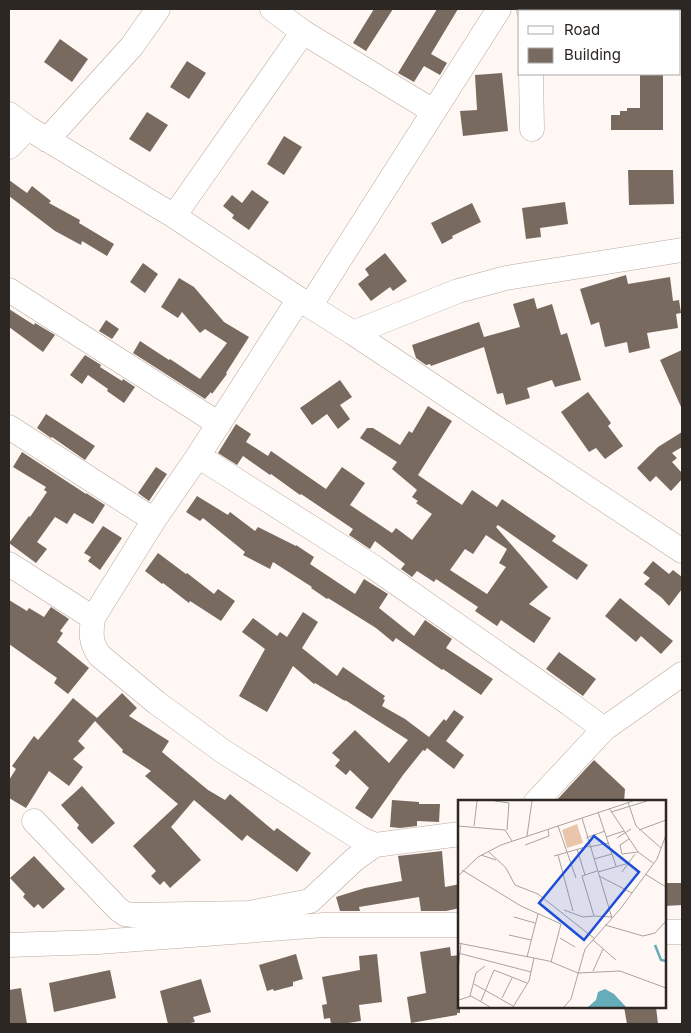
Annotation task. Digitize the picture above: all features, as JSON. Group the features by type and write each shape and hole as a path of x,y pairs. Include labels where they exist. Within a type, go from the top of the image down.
{"street":[{"path":"9,147 38,134 132,46 158,9"},
{"path":"272,9 303,32 433,111"},
{"path":"375,846 224,752 157,703 99,655 93,645 91,631 93,618 154,520 433,111 499,9"},
{"path":"174,216 303,32"},
{"path":"531,75 532,129"},
{"path":"9,114 38,134 174,216 682,551"},
{"path":"353,333 458,291 506,278 682,250"},
{"path":"9,290 218,424"},
{"path":"9,427 154,520"},
{"path":"198,456 375,568 604,729"},
{"path":"9,564 93,618"},
{"path":"538,800 604,729 682,674"},
{"path":"34,821 118,909 125,914 133,915 249,913 310,901 355,859 375,846 458,834"},
{"path":"9,946 98,942 324,925 458,925"},
{"path":"666,932 682,932"}],"building":[{"path":"374,9 393,9 366,51 353,43"},
{"path":"437,9 458,9 431,54 447,63 440,75 424,66 414,82 398,73"},
{"path":"60,39 88,59 72,82 44,62"},
{"path":"187,61 206,73 189,99 170,87"},
{"path":"502,73 508,131 463,136 460,111 477,110 475,75"},
{"path":"640,75 663,75 663,130 611,130 611,115 620,115 620,111 627,111 627,108 640,108"},
{"path":"147,112 168,125 150,152 129,139"},
{"path":"284,136 302,147 284,175 267,164"},
{"path":"628,170 673,170 674,204 629,205"},
{"path":"9,180 27,193 32,186 51,201 49,203 80,220 79,223 114,244 107,256 82,241 81,245 55,231 9,196"},
{"path":"252,190 269,202 249,230 232,218 234,215 223,206 232,195 242,203"},
{"path":"565,202 568,224 540,228 541,237 526,239 522,208"},
{"path":"472,203 481,222 452,236 453,238 442,244 431,223"},
{"path":"385,253 407,281 393,291 390,287 371,301 358,284 369,275 365,269"},
{"path":"143,263 158,274 145,293 130,282"},
{"path":"626,275 628,284 670,277 673,301 679,300 681,313 676,314 678,328 647,333 650,348 629,353 627,342 605,347 599,322 591,325 580,289"},
{"path":"179,278 194,287 224,322 249,337 227,374 212,394 211,392 205,399 133,353 140,341 200,379 227,343 205,329 200,333 182,312 178,318 161,307"},
{"path":"534,298 537,309 552,304 561,335 567,333 581,380 555,387 552,380 527,388 530,398 506,405 503,393 497,394 484,347 431,366 416,358 412,345 479,322 484,337 520,327 513,304"},
{"path":"9,309 34,325 35,323 55,335 43,352 9,327"},
{"path":"106,320 119,329 112,339 99,331"},
{"path":"682,350 682,409 660,360"},
{"path":"85,355 101,365 100,367 135,387 124,403 88,375 82,384 70,375"},
{"path":"340,380 352,397 340,405 350,419 338,429 327,414 312,425 300,408"},
{"path":"588,392 611,423 608,426 623,446 605,459 596,448 589,452 561,412"},
{"path":"428,406 452,421 418,475 462,505 472,490 497,507 502,499 556,536 552,541 588,565 577,580 498,525 496,527 548,587 529,604 551,618 534,643 501,620 497,626 475,611 478,607 436,579 434,582 417,571 412,577 401,569 405,564 375,541 370,549 349,535 353,529 243,456 237,465 218,453 236,424 251,434 246,442 268,456 271,451 326,489 342,467 365,483 350,505 392,533 396,528 412,540 432,514 416,503 418,501 412,497 417,490 392,469 397,462 360,438 367,428 373,428 400,445 409,431 412,433","holes":["486,535 507,549 499,563 506,567 487,594 450,570 465,549 473,554"]},
{"path":"46,414 95,446 85,460 37,428"},
{"path":"682,432 682,447 672,453 677,458 672,462 682,473 682,479 671,491 656,476 650,482 637,468 658,447"},
{"path":"22,452 105,505 93,524 74,513 67,524 55,517 37,542 47,549 36,563 9,543 47,492 44,490 46,487 13,467"},
{"path":"156,467 167,474 149,501 138,493"},
{"path":"197,496 228,515 230,512 255,531 258,527 296,545 314,557 310,564 355,594 364,579 388,594 379,608 414,636 425,620 452,639 446,648 493,679 481,695 396,638 393,642 376,628 327,599 273,562 270,569 243,555 245,552 203,518 200,521 186,512"},
{"path":"103,526 122,538 100,570 88,561 91,557 84,553"},
{"path":"158,553 214,594 218,589 235,601 221,621 190,601 189,603 145,571"},
{"path":"653,561 669,574 673,570 682,577 682,589 669,606 644,584 650,578 643,573"},
{"path":"620,598 673,641 661,654 641,636 636,642 605,616"},
{"path":"9,600 27,611 29,608 44,617 51,607 69,619 60,631 63,633 57,642 89,668 68,694 54,683 57,678 9,644"},
{"path":"303,612 318,622 302,648 337,676 343,667 385,696 382,706 405,719 429,737 444,719 446,721 454,710 464,717 446,741 464,755 454,769 427,748 425,751 423,750 372,819 355,808 369,788 350,770 346,775 335,766 340,760 332,753 355,730 389,763 408,740 345,700 314,684 293,666 267,712 239,696 265,649 242,632 253,618 277,636 280,632 287,637"},
{"path":"559,652 596,679 583,696 546,669"},
{"path":"122,693 137,708 129,716 169,741 162,752 208,790 225,800 230,794 274,831 277,828 311,853 297,872 247,835 242,841 194,800 171,827 201,860 170,888 164,881 160,885 151,876 156,871 133,846 178,804 145,776 151,771 122,752 123,750 95,721 78,741 85,748 73,759 83,767 69,786 49,771 26,808 9,798 9,780 16,769 12,766 34,736 38,740 73,698 97,718"},
{"path":"594,760 625,789 624,800 557,800"},
{"path":"82,786 115,823 92,844 77,828 79,825 61,805"},
{"path":"392,800 419,802 419,804 440,804 439,822 417,821 417,826 390,827"},
{"path":"442,851 445,887 458,884 458,908 446,911 421,911 419,897 359,907 360,911 340,911 336,897 365,888 402,881 398,856"},
{"path":"34,856 65,889 43,909 38,904 34,908 23,897 25,894 10,878"},
{"path":"666,883 682,883 682,905 666,906"},
{"path":"450,947 451,956 458,955 458,1008 460,1008 460,1013 457,1013 457,1015 411,1023 407,997 426,993 420,952"},
{"path":"296,954 303,979 293,982 293,986 267,991 259,965"},
{"path":"377,954 382,1002 359,1005 361,1021 331,1024 330,1018 324,1019 322,1005 327,1004 322,977 360,970 359,956"},
{"path":"110,970 116,998 54,1012 49,983"},
{"path":"201,979 211,1012 193,1017 195,1022 168,1024 160,991"},
{"path":"21,988 27,1024 9,1024 9,990"},
{"path":"624,1008 656,1008 658,1024 627,1024"}]}
